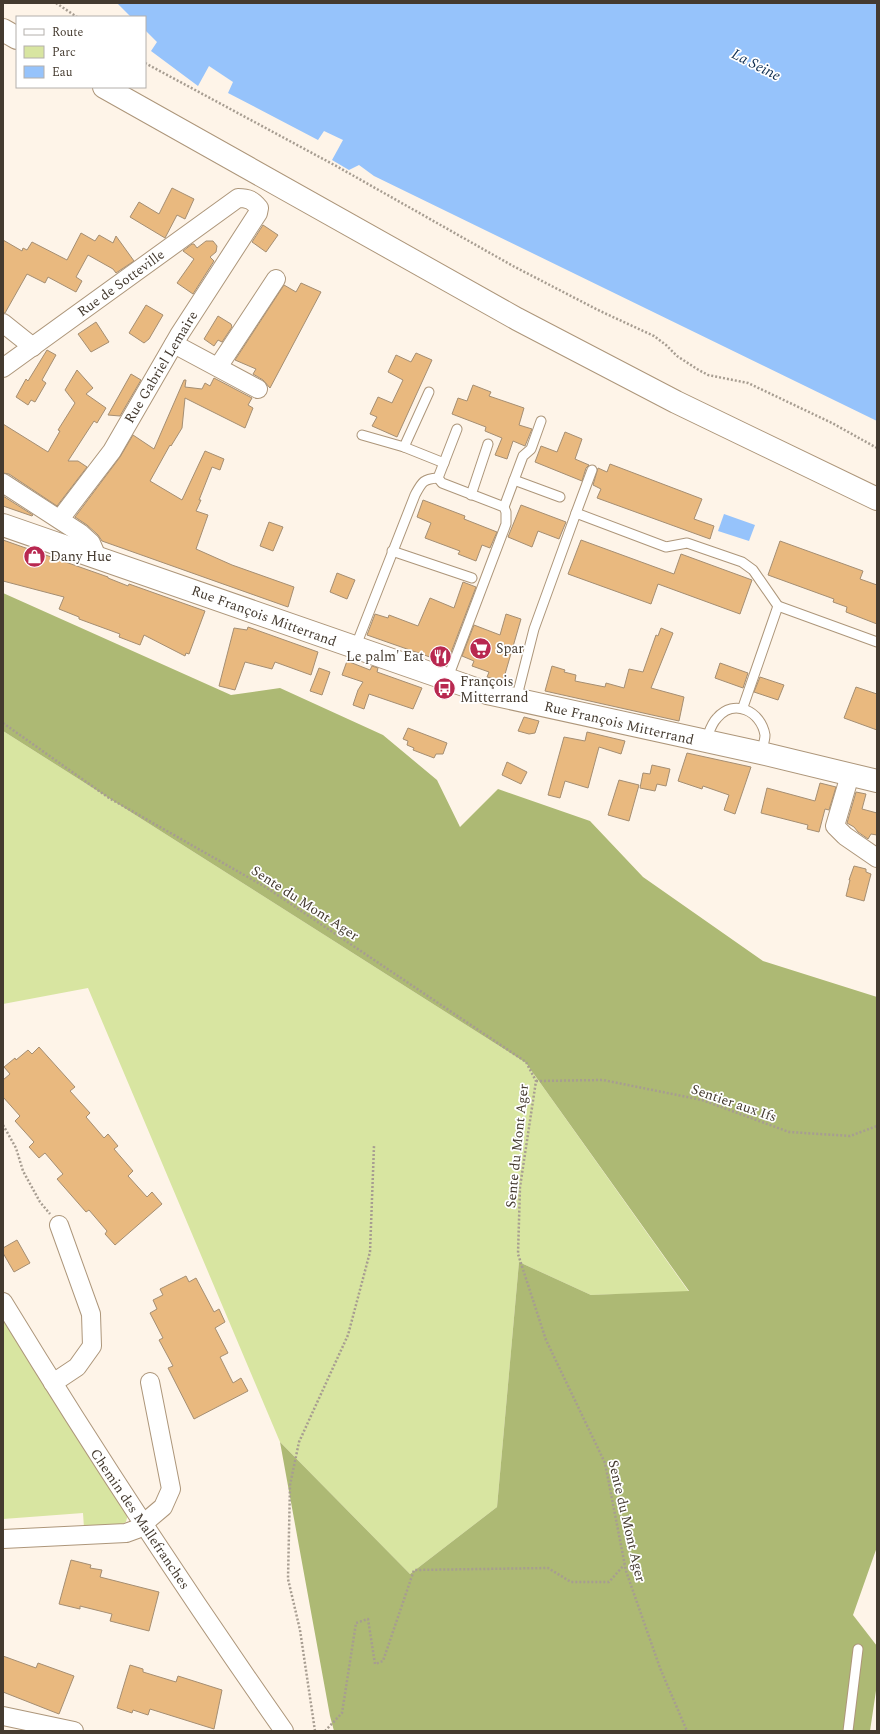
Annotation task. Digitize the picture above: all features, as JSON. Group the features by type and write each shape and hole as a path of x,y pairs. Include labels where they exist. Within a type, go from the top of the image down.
{"street":[{"path":"3,30 16,37"},
{"path":"106,88 517,319 676,402 877,499"},
{"name":"Rue Gabriel Lemaire","path":"60,519 112,451 174,344 258,213 259,208 256,203 248,198 238,198"},
{"name":"Rue de Sotteville","path":"3,368 238,198"},
{"path":"218,367 276,279"},
{"path":"3,323 33,347"},
{"path":"174,344 258,389"},
{"path":"3,483 80,533 91,543 97,557"},
{"name":"Rue François Mitterrand","path":"3,525 487,693 705,742 761,753 877,781"},
{"path":"850,775 836,826 845,836 877,858"},
{"path":"53,1383 77,1367 92,1346 91,1314 59,1225"},
{"name":"Chemin des Mallefranches","path":"3,1302 79,1426 232,1657 284,1731"},
{"path":"3,1539 126,1533 137,1529 163,1507 171,1490 150,1382"},
{"path":"3,1716 74,1731"}],"lane":[{"path":"404,447 429,392"},
{"path":"447,680 506,524 506,512 504,507 523,456 531,449 541,421"},
{"path":"438,478 456,429"},
{"path":"362,435 404,447 444,463"},
{"path":"471,495 488,444"},
{"path":"516,700 534,628 592,470"},
{"path":"355,648 415,495 421,483 428,478 438,478"},
{"path":"438,478 442,483 504,507"},
{"path":"514,480 560,497"},
{"path":"576,513 666,547 687,543 742,562 753,570 778,606 877,642"},
{"path":"392,551 472,578"},
{"path":"743,707 778,606"},
{"path":"705,742 716,718 719,715 732,708 743,707 754,714 762,723 765,737 761,753"},
{"path":"848,1731 858,1649"}],"path":[{"path":"56,3 76,16"},
{"path":"146,64 338,167 513,266 600,311 654,336 678,356 708,375 748,383 832,423 877,448"},
{"name":"Sente du Mont Ager","path":"3,723 109,798 266,888 526,1062 536,1081 520,1187 518,1254 546,1340 605,1463 625,1565 660,1668 687,1731"},
{"name":"Sentier aux Ifs","path":"536,1081 603,1080 702,1100 789,1132 850,1136 877,1126"},
{"path":"3,1125 16,1148 23,1171 40,1202 59,1225"},
{"path":"315,1731 300,1630 288,1579 290,1485 299,1442 348,1335 370,1252 374,1146"},
{"path":"325,1731 342,1713 356,1623 368,1619 375,1664 383,1661 414,1570 548,1568 571,1582 609,1582 625,1565"}],"green space":[{"path":"3,593 231,695 280,688 383,735 437,780 460,827 498,789 590,821 643,877 763,961 877,997 877,1547 853,1615 877,1646 877,1684 870,1731 334,1731 280,1442 410,1574 497,1507 519,1262 591,1295 689,1291 526,1063 3,731"},
{"path":"3,731 526,1063 689,1292 591,1295 519,1262 497,1507 410,1574 280,1442 88,988 3,1004"},
{"path":"3,1316 128,1514 126,1522 116,1527 84,1528 83,1513 3,1519"}],"water":[{"name":"La Seine","path":"117,3 877,3 877,421 374,176 359,165 349,170 332,160 343,140 324,131 318,140 228,93 233,82 209,66 198,86 151,51 157,42 146,31 146,16 130,16"},
{"path":"724,514 755,525 749,541 718,531"}],"building":[{"path":"172,188 194,199 185,219 177,215 165,238 130,217 139,202 159,214"},
{"path":"263,225 278,235 266,252 252,242"},
{"path":"81,233 95,241 99,235 113,243 116,236 134,261 116,273 113,269 88,255 76,277 82,281 76,292 48,277 45,283 27,274 5,313 3,313 3,240 22,251 23,248 27,250 32,242 67,260"},
{"path":"206,241 213,241 217,246 216,252 210,257 214,261 193,294 177,283 194,259 183,251 192,244 194,244 197,248"},
{"path":"301,283 321,292 270,388 263,380 253,374 256,369 235,360 284,285 296,292"},
{"path":"146,305 163,315 149,339 144,343 129,333"},
{"path":"218,316 231,324 232,327 222,342 218,340 214,346 204,339"},
{"path":"96,322 109,342 91,352 78,334"},
{"path":"47,350 56,355 42,380 46,383 35,402 31,400 28,405 16,397 26,379 28,381"},
{"path":"416,353 432,360 397,437 372,426 377,417 370,414 378,397 392,403 403,380 388,372 396,355 411,362"},
{"path":"77,370 93,388 86,394 106,408 97,423 94,421 68,461 78,461 87,467 57,506 9,474 3,473 3,424 48,452 60,431 58,430 75,403 65,390"},
{"path":"131,374 141,380 120,416 108,415"},
{"path":"214,378 252,398 248,405 253,408 245,428 185,398 182,428 171,446 170,445 150,481 182,500 205,451 224,459 220,470 212,467 199,500 201,500 196,511 208,515 196,549 232,565 294,587 288,607 102,541 87,525 75,517 120,457 133,435 154,449 184,380 186,380 185,387 202,389 205,383 210,386"},
{"path":"473,385 491,392 489,396 524,408 519,425 532,429 525,446 513,441 507,459 495,455 502,438 485,431 486,427 452,414 458,398 467,401"},
{"path":"565,432 582,439 575,459 589,465 586,468 582,481 535,462 541,446 557,452"},
{"path":"610,464 702,499 694,519 714,526 710,539 597,498 601,489 593,485 598,468 607,472"},
{"path":"3,496 33,515 32,516 3,506"},
{"path":"423,500 465,516 464,519 497,532 490,548 482,545 476,561 458,554 460,551 425,538 431,523 417,517"},
{"path":"521,505 566,522 559,539 538,531 532,547 508,537"},
{"path":"269,522 283,527 273,551 260,546"},
{"path":"3,540 108,577 128,586 129,584 205,611 189,654 186,653 185,656 144,635 140,645 119,637 120,634 79,619 79,617 59,609 64,597 3,581"},
{"path":"581,540 674,574 681,554 752,580 740,614 658,584 651,604 568,574"},
{"path":"780,541 863,571 860,579 877,585 877,624 846,612 847,607 833,602 834,599 768,575"},
{"path":"337,573 355,580 347,599 330,592"},
{"path":"463,582 476,587 447,663 367,635 375,614 388,618 389,615 418,626 430,598 454,608"},
{"path":"506,614 521,619 503,681 487,677 489,672 472,666 474,661 462,656 474,625 500,635"},
{"path":"248,627 318,652 311,675 275,662 272,669 245,662 235,690 219,686 234,628 247,630"},
{"path":"661,628 673,633 651,688 684,697 679,721 545,691 552,666 565,670 564,672 576,675 575,681 605,687 606,683 624,688 629,669 643,672 656,635 658,636"},
{"path":"347,661 370,670 372,666 378,668 377,672 422,688 413,709 369,694 364,709 353,705 358,690 363,682 342,675"},
{"path":"720,663 748,673 743,688 715,678"},
{"path":"319,668 330,672 322,695 310,691"},
{"path":"760,677 784,685 778,700 754,692"},
{"path":"856,687 877,694 877,730 844,718"},
{"path":"524,717 539,721 535,733 529,734 518,731"},
{"path":"408,728 447,743 443,754 436,754 434,758 413,750 414,748 407,745 408,741 403,739"},
{"path":"587,732 625,741 621,754 599,747 588,788 565,781 560,798 548,795 564,737 585,741"},
{"path":"687,753 751,767 735,814 724,810 729,795 703,786 702,789 678,781"},
{"path":"507,762 527,772 521,784 502,775"},
{"path":"652,765 670,769 666,786 657,784 655,791 640,788 643,773 650,774"},
{"path":"619,780 639,785 629,821 608,815"},
{"path":"820,783 836,787 829,810 825,809 819,832 807,829 808,825 761,813 767,788 815,801"},
{"path":"856,792 866,794 862,809 877,813 877,835 871,834 868,839 847,823"},
{"path":"854,866 866,869 866,872 871,874 864,901 846,896 849,880"},
{"path":"39,1047 75,1087 70,1091 90,1113 86,1117 104,1138 108,1134 118,1146 114,1149 133,1171 128,1176 147,1197 152,1192 162,1204 115,1245 105,1234 107,1231 89,1210 86,1212 57,1179 63,1174 45,1153 39,1158 29,1147 34,1142 15,1121 20,1116 3,1097 3,1080 10,1074 4,1067 15,1058 16,1060 28,1050 32,1054"},
{"path":"17,1240 30,1263 14,1272 3,1253 3,1248"},
{"path":"186,1276 189,1282 196,1278 214,1312 219,1309 225,1322 215,1328 228,1353 220,1357 233,1383 241,1378 248,1391 194,1419 168,1368 173,1366 159,1340 163,1338 150,1313 157,1309 153,1300 163,1295 160,1289"},
{"path":"71,1560 91,1565 90,1568 102,1570 100,1577 159,1592 149,1631 110,1621 112,1614 80,1606 80,1609 59,1604"},
{"path":"3,1656 36,1668 38,1663 74,1676 59,1714 3,1692"},
{"path":"130,1665 143,1669 143,1672 176,1682 178,1676 222,1690 214,1729 150,1709 148,1715 133,1710 132,1713 117,1708"}],"place":[{"name":"Dany Hue","path":"34,556"},
{"name":"Spar","path":"481,648"},
{"name":"Le palm' Eat","path":"440,656"},
{"name":"François Mitterrand","path":"444,689"}]}
